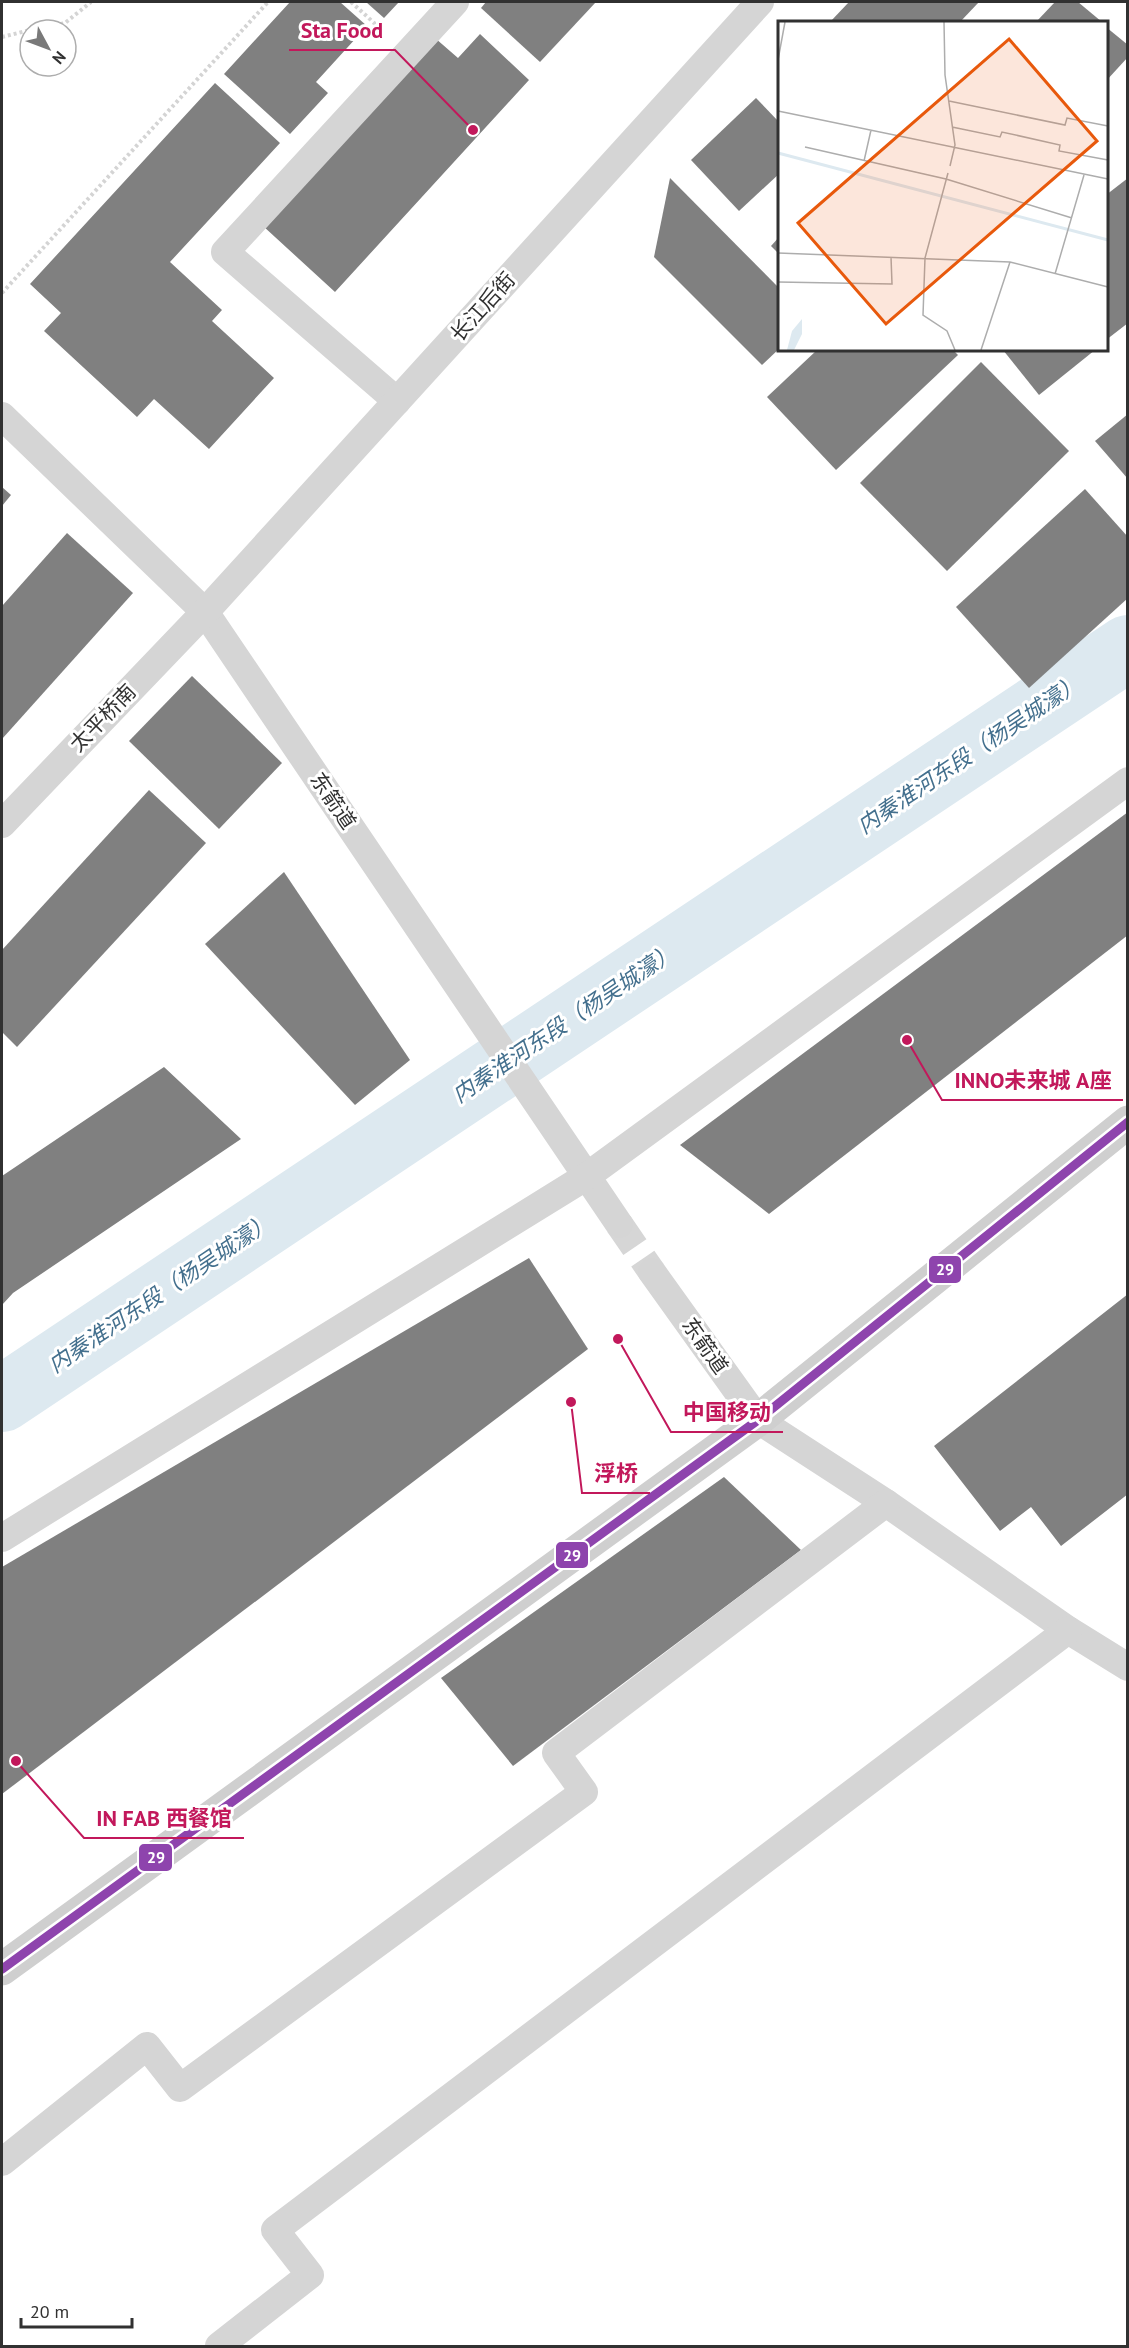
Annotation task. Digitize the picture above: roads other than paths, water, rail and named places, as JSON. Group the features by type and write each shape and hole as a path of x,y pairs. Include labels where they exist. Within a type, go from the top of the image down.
{"main road":[{"path":"2,1969 758,1420 1128,1122"}],"street":[{"path":"397,401 225,252 455,2"},
{"name":"长江后街","path":"204,612 760,2"},
{"name":"东箭道","path":"2,416 204,612 619,1224"},
{"name":"太平桥南","path":"2,824 204,612"},
{"path":"2,1538 587,1176 1128,781"},
{"name":"东箭道","path":"652,1272 758,1420"},
{"path":"758,1420 886,1503 1068,1630 1128,1667"},
{"path":"2,2162 147,2046 180,2088 584,1792 556,1753 886,1503"},
{"path":"219,2346 310,2275 275,2230 1068,1630"}],"waterway":[{"name":"内秦淮河东段（杨吴城濠）","path":"2,1399 1128,648"}],"tunnel":[{"path":"619,1224 652,1272"}],"place":[{"name":"Sta Food","path":"473,130"},
{"name":"INNO未来城 A座","path":"907,1040"},
{"name":"中国移动","path":"618,1339"},
{"name":"浮桥","path":"571,1402"},
{"name":"IN FAB 西餐馆","path":"16,1761"}]}
